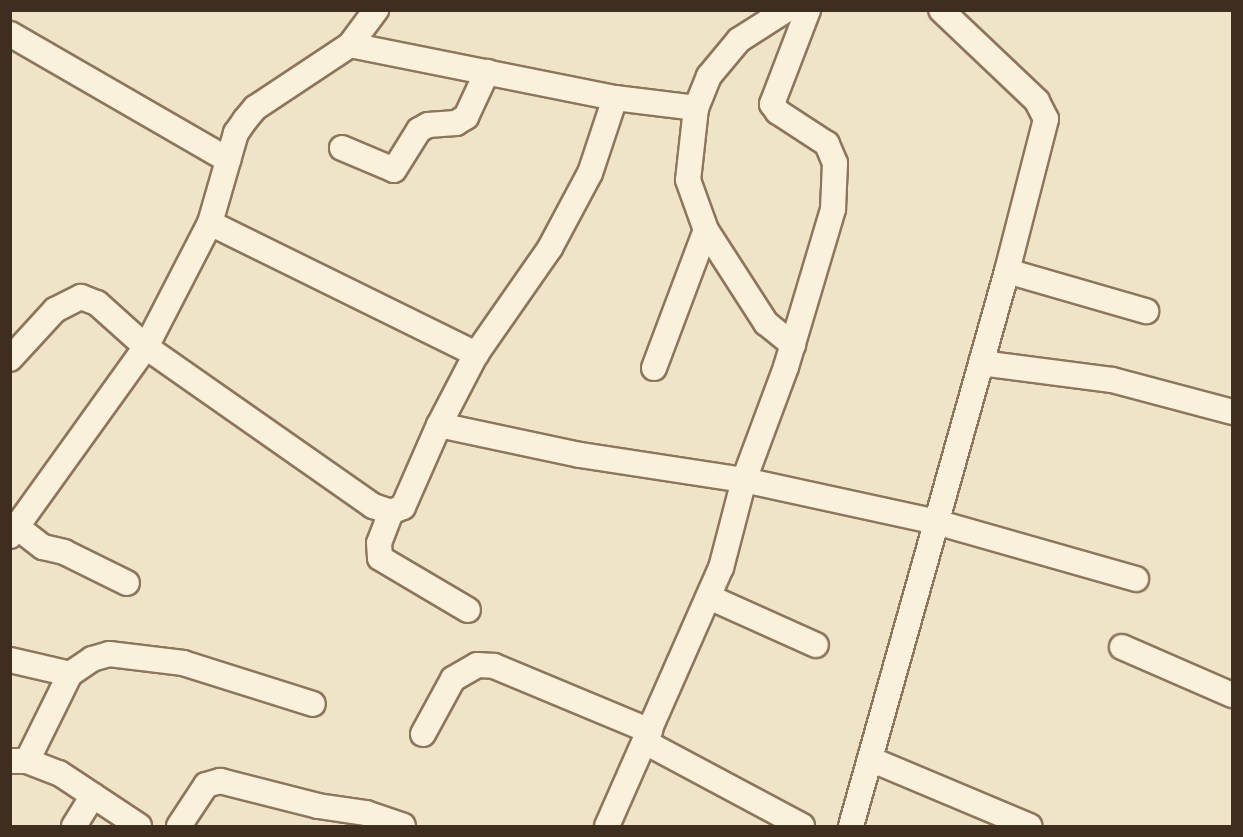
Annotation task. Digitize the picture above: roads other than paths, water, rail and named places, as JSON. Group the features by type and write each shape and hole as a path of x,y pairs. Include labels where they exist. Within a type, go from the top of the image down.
{"street":[{"path":"127,583 64,552 43,547 14,531 146,347 210,223 236,133 255,108 350,45 376,10"},
{"path":"786,10 739,40 722,58 696,108 688,180 706,230 766,323 793,345"},
{"path":"607,826 722,568 744,480 793,345 833,209 835,163 827,144 778,112 772,104 808,10"},
{"path":"851,826 1007,271 1046,119 1037,102 941,10"},
{"path":"10,34 228,160"},
{"path":"350,45 615,98 696,108"},
{"path":"342,148 394,170 419,130 428,125 456,123 466,117 487,72"},
{"path":"10,359 55,310 81,297 97,303 146,347 373,506 391,512 403,507 439,425 476,354 550,248 590,173 615,98"},
{"path":"210,223 476,354"},
{"path":"654,368 706,230"},
{"path":"1007,271 1146,311"},
{"path":"981,363 1112,380 1233,412"},
{"path":"439,425 580,456 744,480 936,522 1136,579"},
{"path":"391,512 379,543 380,558 468,610"},
{"path":"709,597 816,645"},
{"path":"1122,648 1233,695"},
{"path":"139,826 59,773 19,761 70,674 99,655 119,655 183,663 313,704"},
{"path":"10,660 70,674"},
{"path":"423,734 453,679 477,664 494,666 647,736 802,826"},
{"path":"870,759 1029,826"},
{"path":"179,826 206,785 220,781 318,806 366,813 403,826"},
{"path":"74,826 93,796"}]}
